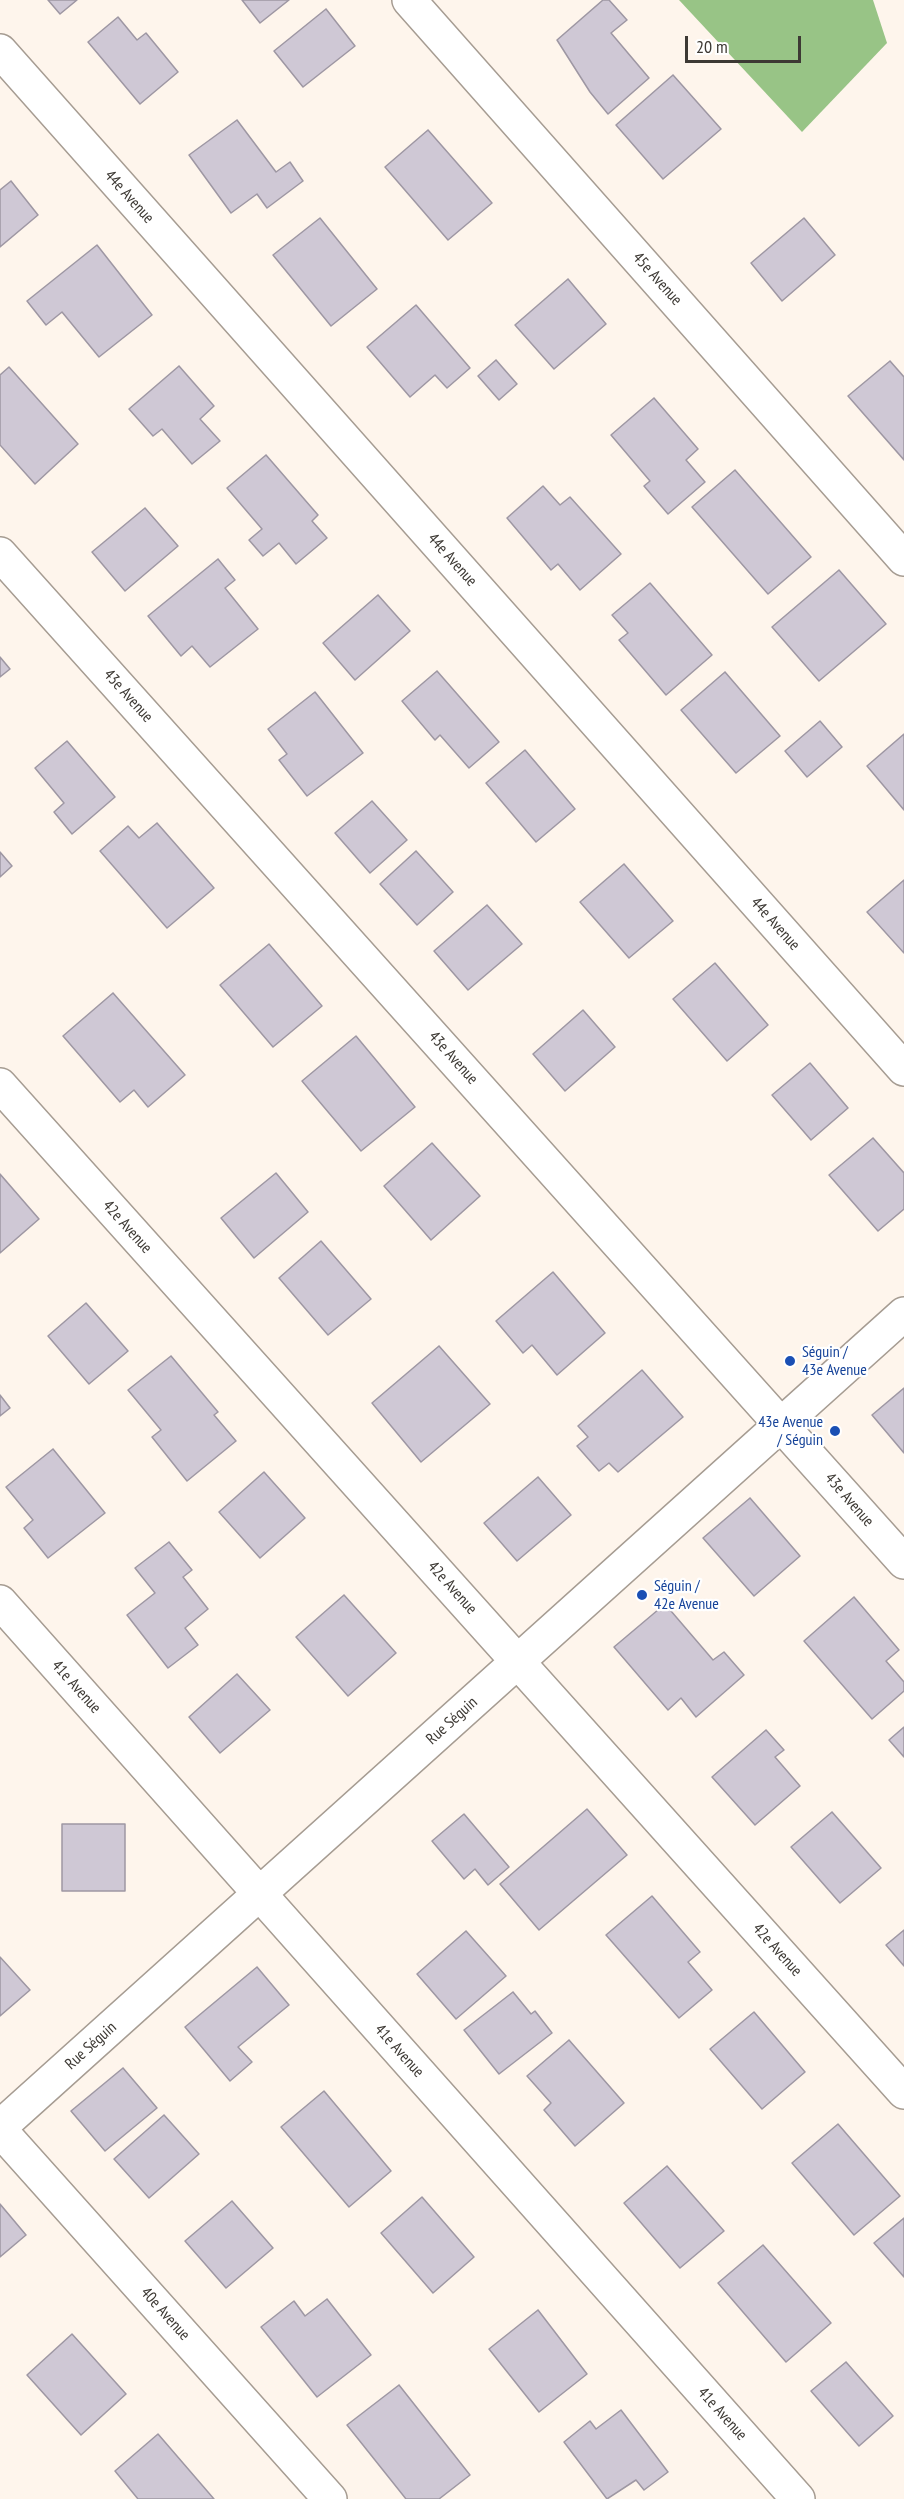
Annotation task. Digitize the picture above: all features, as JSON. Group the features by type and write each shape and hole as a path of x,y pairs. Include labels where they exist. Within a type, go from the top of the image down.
{"street":[{"name":"45e Avenue","path":"409,0 904,559"},
{"name":"44e Avenue","path":"0,51 904,1069"},
{"name":"43e Avenue","path":"0,554 904,1562"},
{"name":"42e Avenue","path":"0,1085 904,2092"},
{"name":"Rue Séguin","path":"0,2128 904,1314"},
{"name":"41e Avenue","path":"0,1602 798,2499"},
{"name":"40e Avenue","path":"0,2128 330,2499"}],"green space":[{"path":"679,0 873,0 887,43 802,132"}],"building":[{"path":"48,0 77,0 60,14"},
{"path":"242,0 289,0 260,23"},
{"path":"603,0 609,0 627,20 611,33 649,78 608,114 590,92 557,40"},
{"path":"326,9 355,46 303,87 274,51"},
{"path":"118,17 137,40 146,33 178,72 140,104 88,42"},
{"path":"673,75 721,129 663,179 616,125"},
{"path":"237,120 276,172 290,162 303,181 267,208 257,194 231,213 189,155"},
{"path":"428,130 492,203 448,240 385,167"},
{"path":"11,181 38,215 0,247 0,190"},
{"path":"320,218 377,289 331,326 273,255"},
{"path":"804,218 835,255 782,301 751,263"},
{"path":"97,245 152,315 99,357 62,312 46,325 27,301"},
{"path":"568,279 606,324 554,369 515,325"},
{"path":"416,305 470,368 447,388 435,375 410,397 367,347"},
{"path":"496,360 517,384 499,400 478,376"},
{"path":"890,361 904,377 904,460 848,396"},
{"path":"179,366 214,406 200,419 220,441 192,464 162,429 153,436 129,409"},
{"path":"9,367 78,444 35,484 0,445 0,375"},
{"path":"654,398 698,449 686,460 705,482 668,514 644,486 650,481 611,435"},
{"path":"266,455 318,515 312,521 327,538 296,564 279,543 263,556 249,540 262,529 227,488"},
{"path":"735,470 811,557 768,594 692,507"},
{"path":"543,486 560,505 570,497 621,554 580,590 558,564 551,570 507,518"},
{"path":"145,508 178,546 125,591 92,552"},
{"path":"218,559 235,580 225,588 258,629 210,667 192,646 181,656 148,616"},
{"path":"839,570 886,624 819,681 772,627"},
{"path":"650,583 712,655 666,695 619,640 628,633 612,615"},
{"path":"378,595 410,631 355,680 323,643"},
{"path":"0,657 10,669 0,677"},
{"path":"437,671 499,742 469,768 440,735 435,740 402,701"},
{"path":"725,672 780,736 736,773 681,710"},
{"path":"315,692 363,753 307,796 279,760 287,754 268,729"},
{"path":"820,721 842,747 807,777 785,751"},
{"path":"904,734 904,810 867,766"},
{"path":"67,741 115,797 72,834 54,812 64,803 35,768"},
{"path":"525,750 575,809 536,842 486,783"},
{"path":"372,801 407,840 370,873 335,833"},
{"path":"157,823 214,888 167,928 100,851 128,826 139,838"},
{"path":"416,851 453,892 417,925 380,884"},
{"path":"0,852 12,866 0,877"},
{"path":"624,864 673,921 629,958 580,902"},
{"path":"904,880 904,953 867,912"},
{"path":"487,905 522,944 468,990 434,951"},
{"path":"269,944 322,1006 273,1047 220,985"},
{"path":"715,963 768,1025 727,1061 673,999"},
{"path":"113,993 185,1075 148,1107 134,1090 120,1102 63,1036"},
{"path":"583,1010 615,1047 565,1091 533,1054"},
{"path":"356,1036 415,1107 361,1151 302,1081"},
{"path":"810,1063 848,1108 811,1140 772,1095"},
{"path":"873,1138 904,1173 904,1209 878,1231 829,1175"},
{"path":"432,1143 480,1196 431,1240 384,1186"},
{"path":"276,1173 308,1212 254,1258 221,1218"},
{"path":"0,1174 39,1219 0,1253"},
{"path":"321,1241 371,1299 328,1335 279,1278"},
{"path":"553,1272 605,1333 557,1375 532,1345 523,1353 496,1321"},
{"path":"86,1303 128,1351 89,1384 48,1336"},
{"path":"439,1346 490,1404 421,1462 372,1403"},
{"path":"171,1356 218,1412 214,1415 236,1441 187,1481 152,1437 161,1430 128,1390"},
{"path":"642,1370 683,1417 618,1472 609,1463 599,1471 577,1446 588,1437 578,1426"},
{"path":"904,1388 904,1453 872,1415"},
{"path":"0,1395 10,1408 0,1416"},
{"path":"53,1449 105,1513 48,1558 24,1528 33,1520 6,1487"},
{"path":"264,1472 305,1518 260,1558 219,1512"},
{"path":"538,1477 571,1515 517,1561 484,1523"},
{"path":"750,1498 800,1556 754,1596 703,1538"},
{"path":"169,1542 192,1570 183,1577 208,1609 185,1628 198,1645 168,1668 127,1615 155,1593 135,1568"},
{"path":"344,1595 396,1653 348,1696 296,1637"},
{"path":"854,1597 899,1650 886,1661 904,1682 904,1691 872,1719 804,1641"},
{"path":"665,1604 713,1660 724,1652 744,1675 696,1717 681,1698 668,1710 614,1647"},
{"path":"237,1674 270,1710 220,1753 189,1717"},
{"path":"904,1727 904,1757 889,1740"},
{"path":"766,1730 784,1750 775,1757 800,1786 755,1825 712,1777"},
{"path":"587,1809 627,1855 539,1930 500,1884"},
{"path":"832,1812 881,1868 840,1903 791,1847"},
{"path":"464,1814 509,1867 488,1885 475,1869 464,1879 432,1841"},
{"path":"62,1824 125,1824 125,1891 62,1891"},
{"path":"652,1896 700,1952 688,1962 712,1990 679,2018 606,1935"},
{"path":"904,1930 904,1966 886,1945"},
{"path":"466,1931 506,1976 456,2019 417,1974"},
{"path":"0,1957 30,1990 0,2016"},
{"path":"257,1967 289,2005 238,2047 252,2062 230,2081 185,2027"},
{"path":"513,1992 531,2014 535,2011 552,2033 499,2074 464,2030"},
{"path":"754,2012 805,2072 762,2109 710,2049"},
{"path":"569,2040 624,2103 575,2146 544,2110 551,2103 527,2076"},
{"path":"123,2068 157,2108 105,2151 71,2111"},
{"path":"324,2091 391,2171 349,2207 281,2127"},
{"path":"164,2115 199,2154 149,2198 114,2159"},
{"path":"838,2124 900,2196 854,2235 792,2163"},
{"path":"667,2166 724,2231 680,2268 624,2203"},
{"path":"422,2197 474,2257 433,2293 381,2233"},
{"path":"232,2201 273,2248 226,2288 185,2241"},
{"path":"0,2204 26,2235 0,2257"},
{"path":"904,2218 904,2277 874,2243"},
{"path":"763,2245 831,2323 786,2362 718,2283"},
{"path":"327,2299 371,2355 317,2397 261,2327 294,2301 305,2316"},
{"path":"538,2310 587,2374 539,2412 489,2349"},
{"path":"72,2334 126,2394 81,2435 27,2375"},
{"path":"846,2362 893,2416 859,2446 811,2391"},
{"path":"399,2385 470,2475 439,2499 406,2499 347,2425"},
{"path":"621,2410 668,2472 644,2490 636,2480 607,2499 564,2442 590,2421 596,2429"},
{"path":"158,2434 214,2499 138,2499 115,2471"}],"place":[{"name":"Séguin / 43e Avenue","path":"790,1361"},
{"name":"43e Avenue / Séguin","path":"835,1431"},
{"name":"Séguin / 42e Avenue","path":"642,1595"}]}
